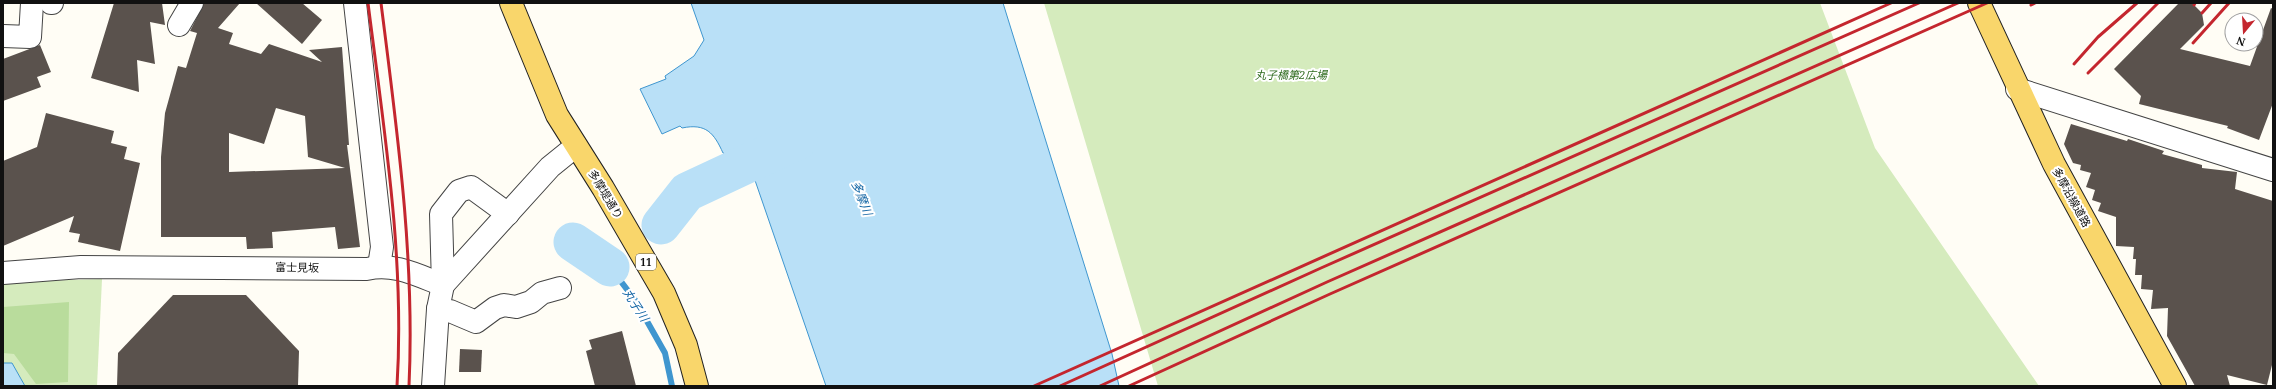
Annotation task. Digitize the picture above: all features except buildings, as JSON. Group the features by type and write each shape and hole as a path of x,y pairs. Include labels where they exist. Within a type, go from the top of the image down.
{"main road":[{"name":"多摩堤通り","path":"511,3 551,103 664,293 686,345 697,386"},
{"name":"多摩沿線道路","path":"1979,3 2017,89 2054,164 2175,386"}],"street":[{"path":"3,36 30,37 32,3"},
{"path":"179,25 192,3"},
{"path":"355,3 382,247 379,266"},
{"path":"2017,89 2273,170"},
{"path":"443,285 550,167 576,146"},
{"path":"433,386 438,309 443,285 441,214 459,191 471,188 508,214"},
{"name":"富士見坂","path":"3,273 81,267 367,268 379,266 409,272 443,285"},
{"path":"438,309 450,311 476,322 495,308 504,305 516,307 531,302 542,294 560,288"}],"green space":[{"name":"丸子橋第2広場","path":"1044,3 1820,3 1875,148 2039,386 1158,386"},
{"path":"102,279 97,386 3,386 3,282"},
{"path":"69,302 68,382 36,384 14,354 3,353 3,307"}],"water":[{"name":"多摩川","path":"691,3 1003,3 1112,354 1119,386 826,386 749,163 723,153 712,135 703,128 682,128 680,126 662,134 640,89 666,79 665,76 694,56 704,40"},
{"path":"3,363 12,363 25,386 3,386"}],"waterway":[{"path":"661,225 687,192 798,140"},
{"name":"丸子川","path":"573,242 610,267"},
{"name":"丸子川","path":"615,260 610,267 635,300 665,353 672,386"}],"railway":[{"path":"368,3 392,194 396,242 399,338 397,386"},
{"path":"381,3 393,98 407,242 410,338 409,386"},
{"path":"1034,386 1891,3"},
{"path":"1060,386 1321,268 1919,3"},
{"path":"1100,386 1327,282 1958,3"},
{"path":"1129,386 1330,294 1987,3"},
{"path":"2031,5 2035,3"},
{"path":"2074,64 2098,37 2137,3"},
{"path":"2088,73 2158,3"},
{"path":"2202,13 2211,3"},
{"path":"2193,43 2229,3"}]}
